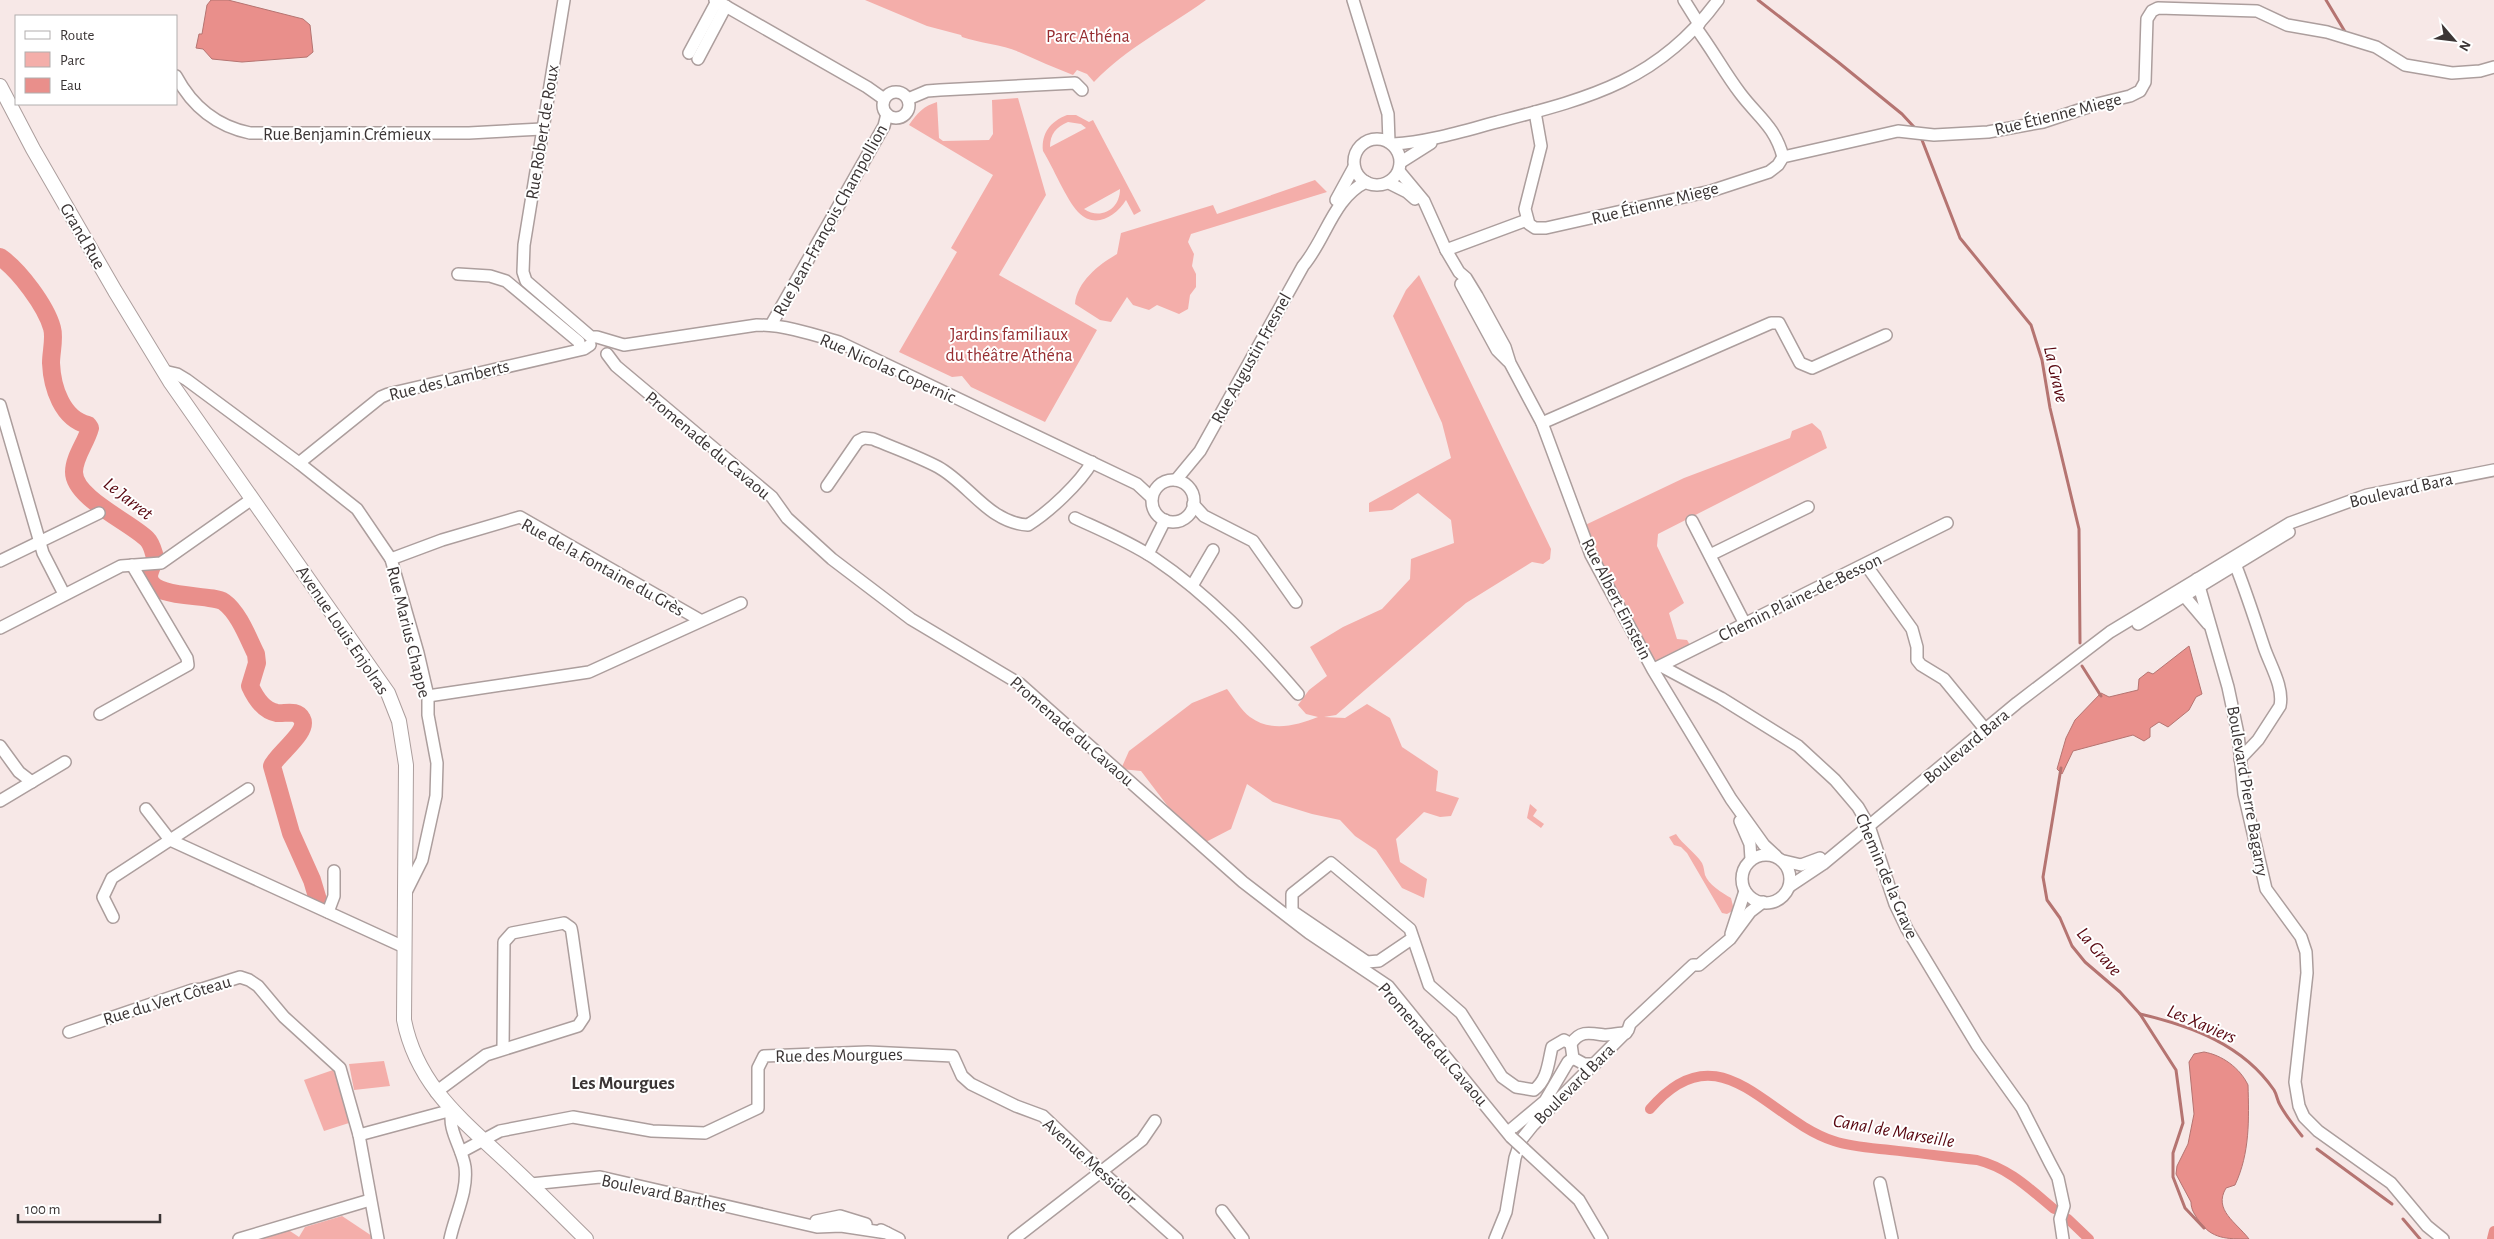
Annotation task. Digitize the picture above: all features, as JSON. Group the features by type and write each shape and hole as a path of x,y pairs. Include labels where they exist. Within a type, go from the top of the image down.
{"main road":[{"name":"Grand Rue","path":"0,86 53,184 130,318 170,381"},
{"name":"Avenue Louis Enjolras","path":"170,381 380,682 397,716 406,764 404,1020 420,1069 436,1092 452,1110 586,1239"}],"street":[{"name":"Rue Robert de Roux","path":"564,0 522,264 523,272 530,287 587,344"},
{"path":"1353,0 1388,114 1391,143 1399,152 1400,166"},
{"path":"1684,0 1697,26 1742,95 1771,127 1783,157"},
{"path":"1375,138 1391,143 1412,143 1535,112 1616,86 1660,59 1697,26 1718,0"},
{"path":"694,56 719,2 868,87 884,99"},
{"name":"Rue Étienne Miege","path":"1527,220 1534,228 1546,228 1711,191 1769,172 1778,165 1783,157 1898,132 1934,135 1988,132 2043,122 2097,104 2130,96 2140,91 2145,82 2147,19 2152,10 2158,8 2257,11 2287,25 2327,32 2340,42 2376,47 2405,65 2452,73 2480,71 2494,66"},
{"name":"Rue Benjamin Crémieux","path":"178,79 190,99 199,109 221,123 250,133 469,133 542,129"},
{"path":"908,99 927,91 1075,83 1082,90"},
{"path":"894,92 902,93 908,99 908,108 903,115 895,118 887,114 883,105 884,99 894,92"},
{"path":"1383,100 1383,122 1375,138 1359,148 1354,156 1354,167 1357,174 1366,182 1375,186 1389,182 1400,166 1416,151 1449,134"},
{"path":"1446,250 1527,220 1526,200 1541,146 1535,112"},
{"name":"Rue Jean-François Champollion","path":"772,325 884,126 887,114"},
{"name":"Rue Albert Einstein","path":"1400,166 1424,200 1446,250 1459,272 1459,282 1497,350 1510,363 1542,423 1591,555 1731,799 1764,846 1780,859"},
{"name":"Rue Augustin Fresnel","path":"1303,266 1307,254 1354,167"},
{"name":"Rue Augustin Fresnel","path":"1188,486 1200,451 1303,266 1312,255 1349,192 1366,182"},
{"name":"Rue Albert Einstein","path":"1389,182 1413,196 1431,228 1439,235"},
{"path":"458,274 490,276 506,281 579,342 607,354 624,345"},
{"path":"1542,423 1771,323 1779,323 1800,363 1812,368 1886,335"},
{"name":"Rue Nicolas Copernic","path":"624,345 726,328 772,325 839,342 1137,484 1152,498"},
{"path":"587,344 597,337 624,345"},
{"name":"Rue des Lamberts","path":"300,463 380,397 587,344"},
{"name":"Promenade du Cavaou","path":"607,354 616,366 772,497 787,518 832,559 911,619 1020,684 1243,882 1309,933 1388,986 1516,1139 1579,1200 1602,1239"},
{"path":"195,388 170,381 177,374 300,463"},
{"path":"0,405 43,553 64,594"},
{"path":"827,486 858,441 864,438 873,439 938,467 987,508 1016,524 1028,525 1047,510 1086,472 1092,462"},
{"name":"Rue Augustin Fresnel","path":"1176,480 1200,451"},
{"name":"Rue Marius Chappe","path":"300,463 357,508 391,559 428,696 428,715 437,763 436,796 422,860 405,894"},
{"name":"Boulevard Bara","path":"1790,886 1823,864 1985,730 2110,632 2182,594 2235,561 2290,523 2368,495 2494,470"},
{"path":"1188,515 1193,504 1192,492 1188,486 1176,480 1158,485 1152,498 1154,511 1165,520 1178,521 1188,515 1204,516"},
{"name":"Rue Nicolas Copernic","path":"1137,484 1158,485"},
{"path":"0,628 120,566 164,560 252,498"},
{"path":"1193,504 1204,516 1253,541 1296,602"},
{"path":"1710,554 1808,507"},
{"path":"0,561 99,513"},
{"name":"Rue de la Fontaine du Grès","path":"391,559 442,540 520,517 700,620"},
{"path":"1075,518 1148,554 1192,586 1235,624 1298,694"},
{"path":"1148,554 1165,520"},
{"path":"1692,521 1745,624"},
{"name":"Chemin Plaine-de-Besson","path":"1657,668 1947,523"},
{"path":"1192,586 1213,550"},
{"path":"2235,561 2249,597 2264,649 2280,691 2281,700 2280,706 2258,740 2240,759"},
{"path":"100,714 188,665 187,658 132,565"},
{"path":"1866,565 1912,629 1918,660 1921,665 1944,679 1985,730"},
{"name":"Boulevard Pierre Bagarry","path":"2198,584 2228,687 2238,734 2244,794 2266,890 2301,937 2306,952 2307,973 2295,1082 2299,1106 2304,1117 2318,1131 2391,1183 2427,1226 2443,1239"},
{"name":"Boulevard Pierre Bagarry","path":"2182,594 2211,627"},
{"path":"428,696 590,672 700,620 741,603"},
{"name":"Chemin de la Grave","path":"1657,668 1721,698 1798,746 1835,780 1858,807 1869,826 1899,914 1977,1045 2022,1108 2058,1178 2063,1239"},
{"path":"0,746 19,772 32,782"},
{"path":"0,801 65,762"},
{"path":"113,917 103,897 112,878 248,789"},
{"name":"Rue Albert Einstein","path":"1731,799 1750,844 1751,860"},
{"path":"146,809 170,840 404,947"},
{"name":"Boulevard Bara","path":"1780,859 1801,865 1808,864 1844,846"},
{"path":"1768,854 1780,859 1789,868 1790,886 1787,892 1777,900 1763,902 1750,896 1746,891 1742,875 1751,860 1768,854"},
{"path":"1413,938 1379,962 1367,962 1292,911 1292,894 1331,863 1410,929 1429,985 1461,1013 1502,1077 1516,1087 1534,1090 1546,1076 1552,1047 1564,1040 1571,1044"},
{"path":"328,912 334,896 334,872"},
{"path":"1730,939 1746,891"},
{"name":"Boulevard Bara","path":"1516,1139 1533,1125 1627,1031 1630,1024 1693,965 1699,965 1730,939 1750,912 1763,902"},
{"path":"436,1092 486,1055 578,1026 584,1018 571,928 564,923 512,933 504,942 503,1049"},
{"name":"Rue du Vert Côteau","path":"69,1032 192,990 202,989 240,977 258,986 284,1017 340,1068 359,1135 378,1239"},
{"path":"1573,1058 1571,1044 1575,1037 1589,1032 1606,1035 1627,1031"},
{"name":"Rue des Mourgues","path":"482,1139 500,1131 573,1118 652,1131 705,1133 758,1108 758,1068 764,1056 868,1052 953,1056"},
{"name":"Avenue Messidor","path":"953,1056 962,1076 971,1084 1016,1106 1043,1116 1177,1239"},
{"path":"1501,1236 1516,1139 1545,1100 1568,1062 1573,1058"},
{"path":"1573,1058 1584,1064 1594,1064"},
{"path":"359,1135 452,1110 450,1121 464,1166 464,1189 450,1239"},
{"path":"1014,1239 1142,1140 1155,1121"},
{"path":"461,1152 482,1139"},
{"name":"Boulevard Barthes","path":"530,1184 600,1177 797,1222 816,1222 840,1216 899,1239"},
{"path":"1880,1183 1892,1239"},
{"path":"239,1239 370,1200"},
{"path":"1222,1211 1243,1239"}],"green space":[{"name":"Parc Athéna","path":"865,0 1206,0 1120,58 1094,82 1087,74 1077,70 1073,75 1013,50 927,26"},
{"name":"Jardins familiaux du théâtre Athéna","path":"1018,98 1046,195 999,275 1097,330 1045,422 971,387 962,376 952,377 899,352 957,252 951,248 993,175 909,125 921,110 937,102 939,138 943,141 989,140 993,134 992,100"},
{"path":"1067,115 1076,115 1089,122 1093,120 1141,211 1134,215 1126,200 1117,211 1105,219 1091,220 1078,212 1043,151 1045,133 1052,124","holes":["1068,122 1081,124 1086,128 1050,147 1054,132","1120,189 1117,203 1108,211 1096,213 1084,209"]},
{"path":"1315,180 1327,192 1191,234 1188,242 1194,254 1192,266 1196,274 1196,287 1190,295 1188,309 1179,314 1157,305 1149,310 1133,305 1127,297 1111,322 1100,320 1075,304 1084,281 1103,263 1117,254 1121,233 1213,205 1217,214"},
{"path":"1419,275 1551,549 1550,559 1543,564 1532,562 1466,603 1336,715 1324,717 1345,718 1367,704 1390,718 1402,747 1438,771 1436,791 1459,798 1451,816 1440,817 1424,812 1396,839 1400,862 1427,879 1424,898 1402,888 1376,850 1355,836 1340,820 1273,802 1247,784 1231,829 1204,843 1176,817 1141,771 1121,769 1129,751 1192,703 1227,689 1250,717 1266,725 1292,725 1318,717 1306,714 1298,705 1309,690 1327,676 1310,647 1343,627 1382,609 1410,579 1411,559 1454,543 1451,520 1418,493 1392,510 1369,512 1369,503 1451,458 1442,423 1393,316 1406,290"},
{"path":"1812,423 1821,431 1827,448 1658,534 1657,546 1684,603 1669,613 1677,639 1687,640 1693,650 1653,670 1581,527 1684,478 1790,438 1792,431"},
{"path":"1530,804 1537,810 1533,816 1544,824 1541,828 1527,818"},
{"path":"1676,834 1702,863 1709,882 1731,898 1734,910 1727,914 1722,913 1687,853 1681,847 1674,845 1669,837"},
{"path":"384,1061 390,1086 354,1090 349,1064"},
{"path":"333,1070 337,1077 349,1123 324,1131 304,1080"},
{"path":"342,1216 372,1236 373,1239 252,1239 287,1229 299,1237 305,1227"}],"water":[{"path":"211,0 228,0 303,19 310,25 313,52 307,57 242,62 212,59 203,49 196,48 199,34 202,34 207,5"},
{"path":"2189,646 2202,694 2196,697 2189,710 2168,727 2159,722 2150,728 2150,737 2144,741 2133,735 2073,751 2062,774 2057,769 2066,738 2075,720 2101,693 2109,697 2138,690 2139,679 2148,672 2153,674"},
{"path":"2204,1052 2230,1063 2248,1085 2248,1136 2244,1161 2235,1185 2226,1188 2222,1203 2228,1215 2249,1239 2220,1237 2204,1227 2193,1212 2191,1202 2176,1174 2177,1166 2188,1144 2194,1114 2189,1062 2194,1054"}],"waterway":[{"name":"La Grave","path":"1758,0 1902,114 1914,127"},
{"path":"2326,0 2347,35"},
{"name":"La Grave","path":"1922,140 1960,238 2031,325 2042,360 2050,408 2079,529 2080,643"},
{"name":"Le Jarret","path":"0,257 23,279 44,309 53,332 51,363 56,392 71,416 90,428 75,466 76,482 83,491 104,509 139,532 149,541 155,557 149,575 151,583 168,592 217,599 229,607 243,626 256,654 257,663 250,686 254,695 260,703 272,712 294,713 302,719 303,724 297,737 272,766 291,833 312,880 318,900"},
{"name":"La Grave","path":"2082,666 2101,696"},
{"name":"La Grave","path":"2061,768 2043,877 2047,900 2060,918 2072,946 2085,962 2120,992 2140,1014 2176,1070 2183,1123 2173,1153 2173,1177 2185,1208 2204,1228"},
{"name":"Les Xaviers","path":"2140,1014 2197,1031 2232,1049 2261,1074 2274,1090 2282,1109 2302,1136"},
{"name":"Canal de Marseille","path":"1650,1109 1675,1086 1699,1076 1721,1077 1743,1086 1809,1130 1834,1141 1862,1147 1977,1160 1989,1164 2019,1180 2054,1209"},
{"name":"Les Xaviers","path":"2317,1149 2392,1204"},
{"name":"Canal de Marseille","path":"2068,1219 2089,1239"},
{"name":"Les Xaviers","path":"2403,1219 2420,1239"},
{"name":"Canal de Marseille","path":"2492,1239 2494,1231"}],"district":[{"name":"Les Mourgues","path":"623,1082"}]}
